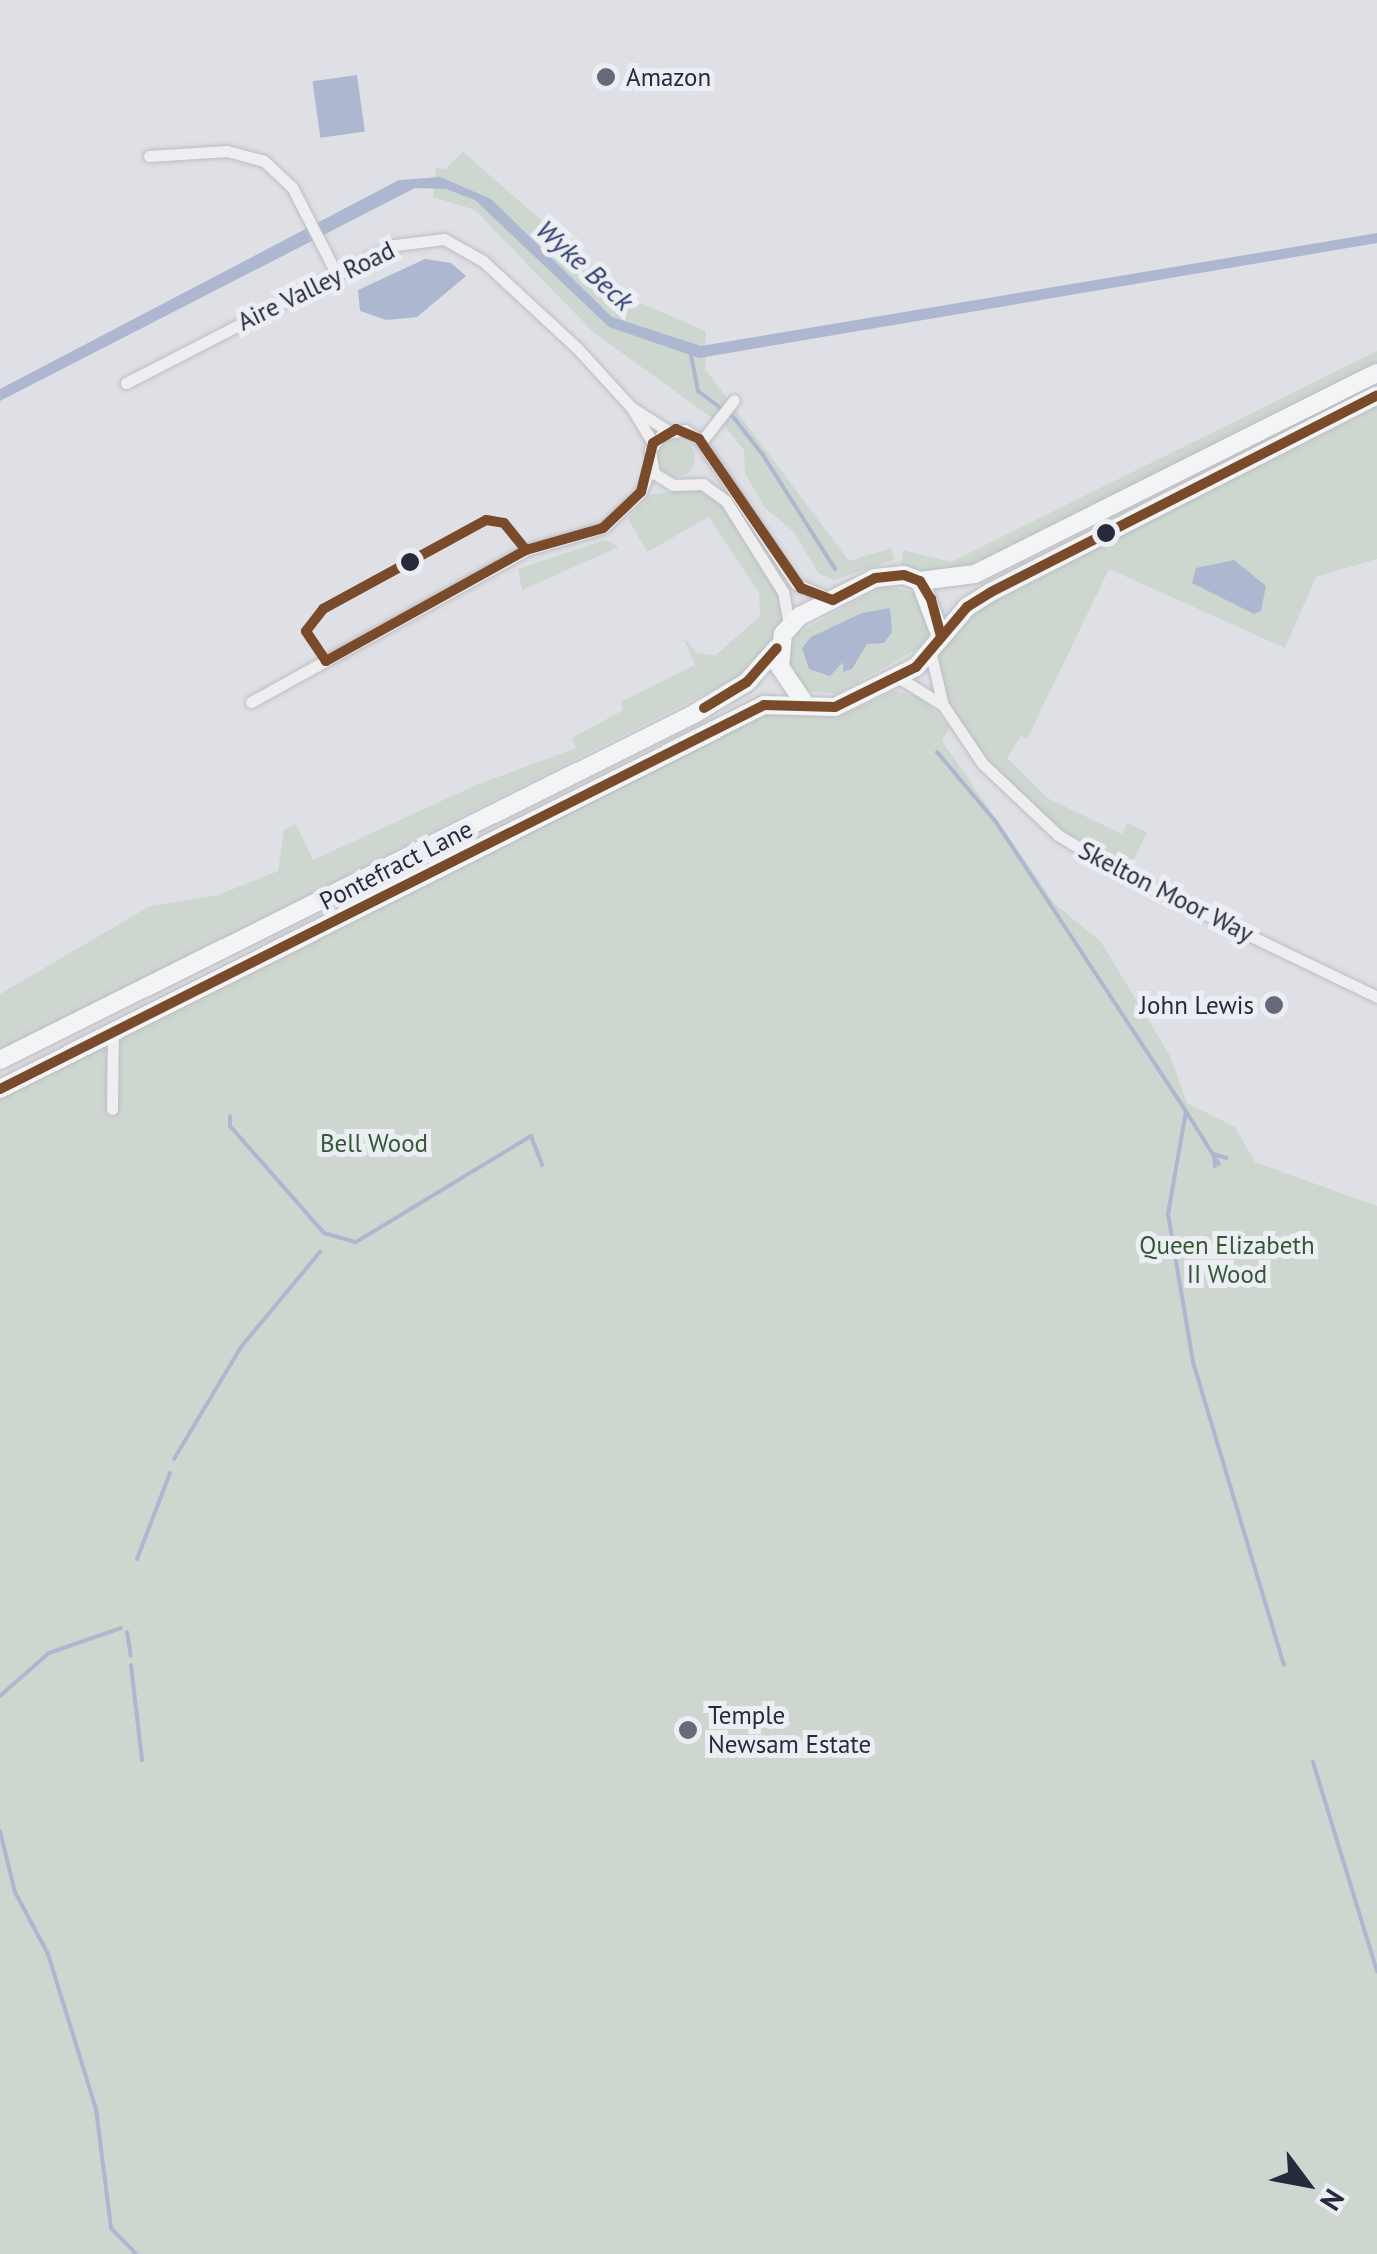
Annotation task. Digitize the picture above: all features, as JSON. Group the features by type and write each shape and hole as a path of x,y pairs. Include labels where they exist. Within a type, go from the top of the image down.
{"highway":[{"path":"788,625 890,574 920,582 976,574 1377,373"},
{"path":"931,655 966,607 991,592 1377,394"},
{"path":"920,582 941,637"},
{"name":"Pontefract Lane","path":"0,1060 694,714 747,682 777,648 788,625"},
{"path":"777,648 788,686 806,704"},
{"name":"Pontefract Lane","path":"0,1089 89,1040 764,705 835,706 931,655"}],"street":[{"path":"148,156 248,154 280,172 302,204 337,275"},
{"name":"Aire Valley Road","path":"126,383 337,275 419,238 464,246 578,349 631,407 653,443"},
{"path":"691,482 704,465 703,446 718,416 734,400"},
{"name":"Aire Valley Road","path":"631,407 668,430"},
{"path":"641,492 651,466 653,443 668,430 685,430 718,416"},
{"path":"685,430 703,446 796,584 833,600"},
{"path":"651,466 667,483"},
{"path":"250,702 526,550 603,528 641,492 667,483 691,482 715,489 726,501 783,592 788,625"},
{"name":"Skelton Moor Way","path":"931,655 943,705 983,764 1058,835 1126,876 1377,997"},
{"name":"Skelton Moor Way","path":"896,676 943,705"},
{"path":"112,1108 110,1060 114,1028"},
{"path":"89,1040 110,1060"}],"green space":[{"path":"463,152 633,300 706,331 705,369 849,561 891,548 894,560 834,580 818,573 794,532 765,508 745,473 744,450 726,428 593,332 475,210 433,197 436,168 445,169"},
{"path":"1377,351 1377,366 965,570 926,573 901,565 903,550 951,562"},
{"path":"1377,395 1377,559 1316,577 1285,648 1109,569 1027,739 1021,736 1007,758 1047,798 1122,834 1127,823 1147,832 1126,876 1108,867 1012,795 943,705 933,672 937,647 952,622"},
{"path":"676,439 690,444 695,458 690,472 676,477 662,472 657,458 662,444"},
{"path":"699,488 719,500 781,599 783,620 752,670 0,1051 0,994 150,906 218,895 278,871 284,830 296,824 313,860 476,785 576,748 572,738 623,710 621,702 695,665 683,636 696,653 716,655 760,616 759,593 709,517 647,552 628,519 648,495"},
{"path":"605,540 619,547 522,590 518,569"},
{"path":"883,586 918,593 930,630 924,645 837,694 806,691 787,666 794,635"},
{"name":"Temple Newsam Estate","path":"894,691 922,697 950,727 942,741 1056,905 1101,942 1170,1056 1187,1103 1235,1127 1255,1162 1377,1206 1377,2254 0,2254 0,1097 755,717 788,711 834,718"}],"water":[{"path":"357,75 365,131 320,138 312,81"},
{"path":"440,177 491,199 612,317 701,346 1377,233 1377,243 699,358 609,327 475,200 446,189 415,188 0,401 0,389 399,180"},
{"path":"425,259 451,263 466,276 417,317 386,320 360,311 358,290"},
{"path":"1234,560 1266,586 1261,611 1254,614 1192,583 1196,568"},
{"path":"890,608 892,632 884,643 867,644 852,669 843,672 843,662 830,676 809,669 802,648 811,637 862,613"}],"waterway":[{"path":"691,355 698,391 734,418 763,455 835,569"},
{"path":"937,752 996,822 1186,1111 1168,1214 1193,1362 1284,1665"},
{"path":"1187,1113 1219,1164"},
{"path":"230,1116 230,1126 324,1233 356,1242 531,1136 542,1165"},
{"path":"1215,1166 1214,1154 1226,1158"},
{"path":"174,1459 241,1347 320,1252"},
{"path":"137,1559 170,1473"},
{"path":"0,1696 49,1653 121,1628"},
{"path":"127,1632 131,1656"},
{"path":"131,1665 142,1760"},
{"path":"1313,1762 1377,1971"},
{"path":"0,1831 15,1892 48,1954 96,2109 111,2228 136,2254"}],"transit line":[{"path":"0,1089 764,705 835,707 916,667 967,607 991,592 1377,395"},
{"path":"526,550 603,528 641,492 653,443 676,429 699,439 801,588 833,600 875,578 904,575 920,581 931,599 941,637"},
{"path":"486,520 504,523 526,550 326,661 306,631 323,609 486,520"},
{"path":"704,708 747,682 777,648"}],"place":[{"name":"Amazon","path":"606,77"},
{"name":"John Lewis","path":"1274,1005"},
{"name":"Temple Newsam Estate","path":"688,1730"}],"water label":[{"name":"Wyke Beck","path":"585,265"}],"park label":[{"name":"Bell Wood","path":"374,1143"},
{"name":"Queen Elizabeth II Wood","path":"1227,1260"}]}
